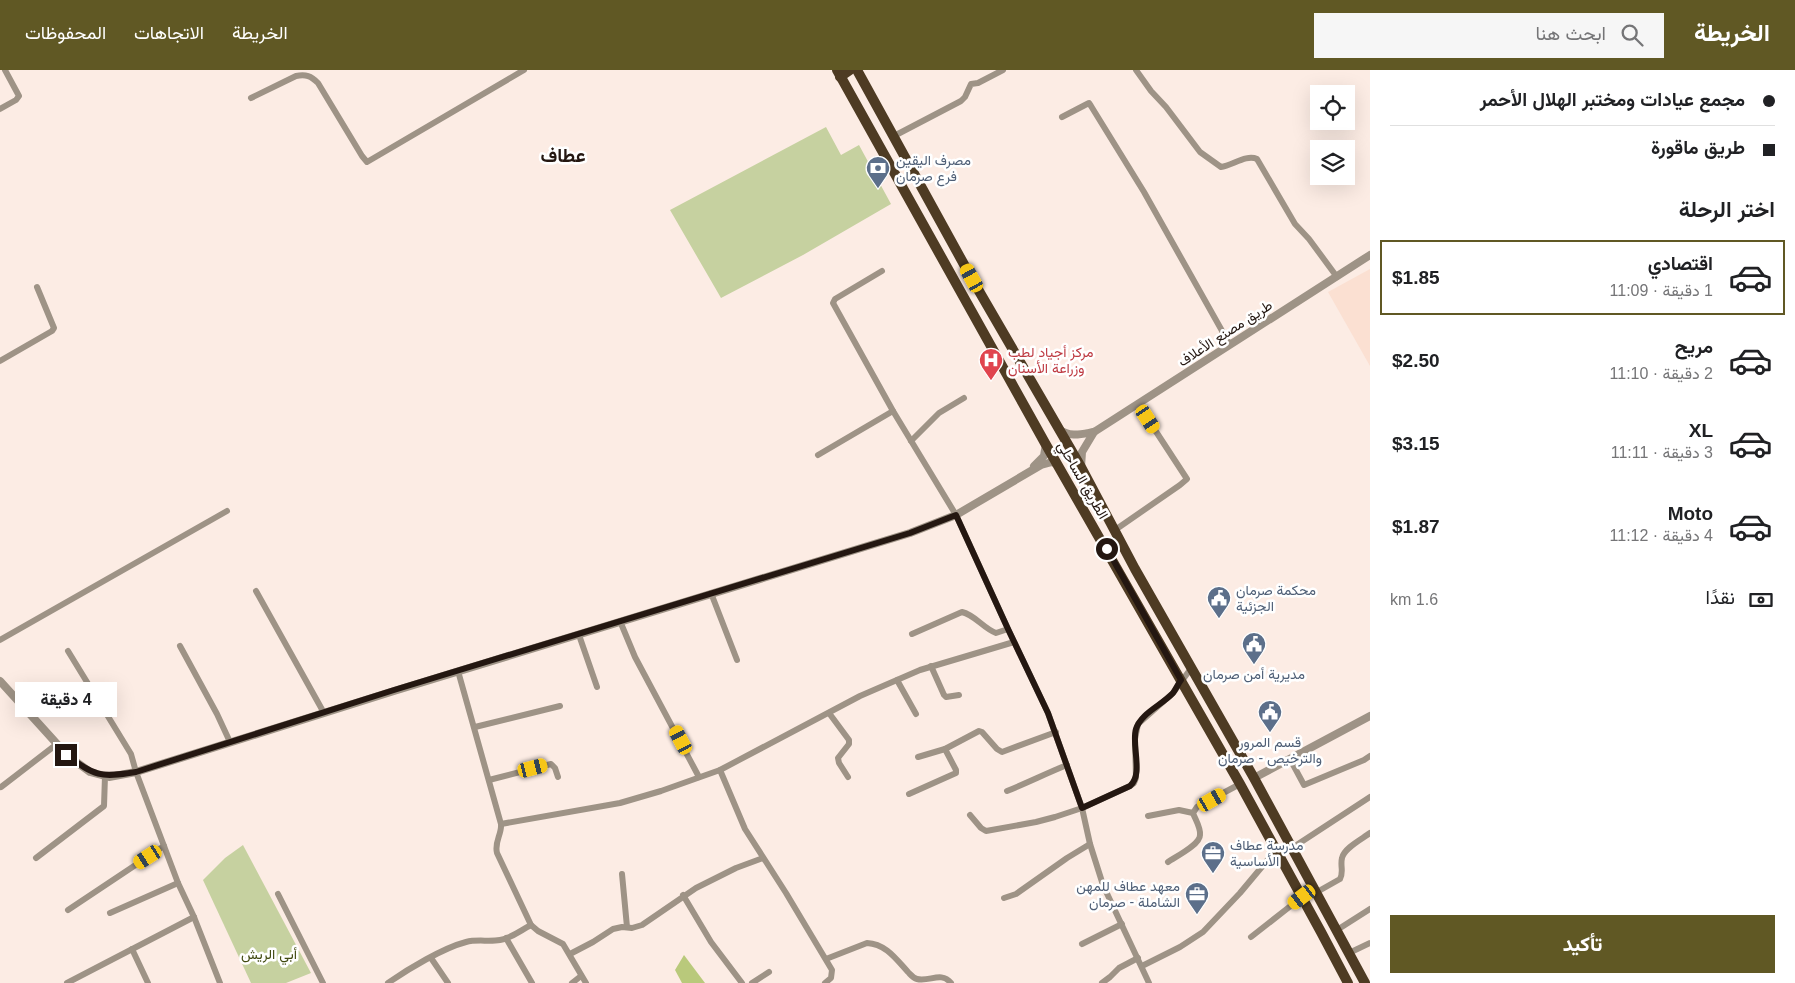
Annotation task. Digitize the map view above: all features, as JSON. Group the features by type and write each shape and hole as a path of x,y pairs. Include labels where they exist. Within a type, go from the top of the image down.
{"highway":[{"path":"838,73 850,70"},
{"name":"الطريق الساحلي","path":"857,70 1080,467 1135,569 1254,778 1366,983"},
{"name":"الطريق الساحلي","path":"838,73 1045,443 1240,784 1348,983"}],"street":[{"path":"0,109 16,100 19,96 5,70"},
{"path":"251,98 296,76 302,74 311,76 318,83 367,162 524,70"},
{"path":"894,136 961,101 972,84 978,83 1003,70"},
{"path":"1136,70 1200,152 1220,167 1234,164 1248,157 1257,159 1295,224 1337,277"},
{"path":"1062,117 1086,104 1091,106 1144,192 1230,345"},
{"name":"طريق مصنع الأعلاف","path":"1056,426 1065,434 1071,435 1094,432 1370,255"},
{"path":"882,271 835,299 832,303 893,411 956,515 1056,732 1082,808 1090,844 1103,885 1149,983"},
{"path":"0,361 52,331 54,328 37,287"},
{"path":"911,441 939,413 964,398"},
{"path":"1115,530 1187,479 1138,404"},
{"path":"818,455 893,411"},
{"name":"طريق مصنع الأعلاف","path":"1080,467 1082,452 1094,432"},
{"path":"1029,471 1044,456 1045,443"},
{"path":"0,681 66,755 90,772 109,777 136,772 458,671 910,533 956,515 1029,471 1046,463 1052,462 1057,464"},
{"path":"0,640 227,511"},
{"path":"256,591 324,713"},
{"path":"711,593 737,660"},
{"path":"912,634 962,612 968,613 986,629 996,633 1008,629"},
{"path":"620,621 635,657 699,777"},
{"path":"579,635 597,687"},
{"path":"501,824 620,803 661,792 720,770 860,696 897,680 932,666 1014,642"},
{"path":"180,646 230,742"},
{"path":"68,651 131,754 178,883 194,917 220,983"},
{"path":"932,666 944,696 959,695"},
{"path":"970,815 986,831 1036,822 1082,808 1130,786 1134,783 1136,771 1135,739 1138,724 1173,693 1192,667"},
{"path":"458,671 501,824 501,830 496,842 496,850 531,925 558,940 570,954 586,983"},
{"path":"897,680 916,714"},
{"path":"475,727 560,706"},
{"path":"829,713 849,740 849,744 838,758 848,777"},
{"path":"1254,778 1370,716"},
{"path":"918,757 945,749 979,731 1002,752 1056,732"},
{"path":"1,787 57,744"},
{"path":"909,794 956,773 945,749"},
{"path":"1290,759 1304,785 1370,756"},
{"path":"489,780 551,764 555,768 558,777"},
{"path":"1007,791 1028,783 1034,778 1068,766"},
{"path":"720,770 741,821 833,972 831,978 825,983"},
{"path":"36,858 104,806 105,776"},
{"path":"1193,813 1197,808 1240,784"},
{"path":"1292,848 1370,797"},
{"path":"1148,816 1179,810 1193,813"},
{"path":"1168,862 1200,839 1201,833 1193,813"},
{"path":"1316,892 1340,879 1343,872 1342,859 1345,852 1370,833"},
{"path":"1004,898 1016,894 1090,844"},
{"path":"68,910 164,846"},
{"path":"1142,966 1180,947 1203,932 1240,893 1276,850"},
{"path":"570,954 613,929 632,928 642,925 683,895 722,874 763,858"},
{"path":"622,874 627,927"},
{"path":"110,913 178,883"},
{"path":"278,894 323,983"},
{"path":"683,895 711,942 742,983"},
{"path":"1251,937 1302,897"},
{"path":"1337,930 1370,909"},
{"path":"67,983 194,917"},
{"path":"1082,944 1122,924"},
{"path":"388,983 450,948 466,942 500,940 531,925"},
{"path":"506,938 532,983"},
{"path":"826,959 866,943 872,943 886,949 914,978 942,976 951,983"},
{"path":"1349,954 1370,943"},
{"path":"132,949 148,983"},
{"path":"431,958 448,983"},
{"path":"1102,983 1119,968 1138,958"},
{"path":"752,983 769,972"},
{"path":"572,983 582,976"}],"shaded area":[{"path":"1370,269 1370,366 1328,292"}],"green space":[{"path":"826,127 841,155 859,145 891,204 803,255 721,298 670,210"},
{"name":"أبي الريش","path":"243,845 311,973 286,983 251,983 203,880 225,858"},
{"path":"684,955 705,983 682,983 675,970"}],"place":[{"name":"مصرف اليقين فرع صرمان","path":"878,189"},
{"name":"مركز أجياد لطب وزراعة الأسنان","path":"991,381"},
{"name":"محكمة صرمان الجزئية","path":"1219,619"},
{"name":"مديرية أمن صرمان","path":"1254,665"},
{"name":"قسم المرور والترخيص - صرمان","path":"1270,733"},
{"name":"مدرسة عطاف الأساسية","path":"1213,874"},
{"name":"معهد عطاف للمهن الشاملة - صرمان","path":"1197,915"}],"district":[{"name":"عطاف","path":"563,155"}],"route":[{"path":"66,755 90,772 109,777 136,772 394,690 910,533 956,515 1048,713 1082,808 1134,783 1136,778 1135,731 1138,724 1173,693 1181,680 1107,549"}]}
